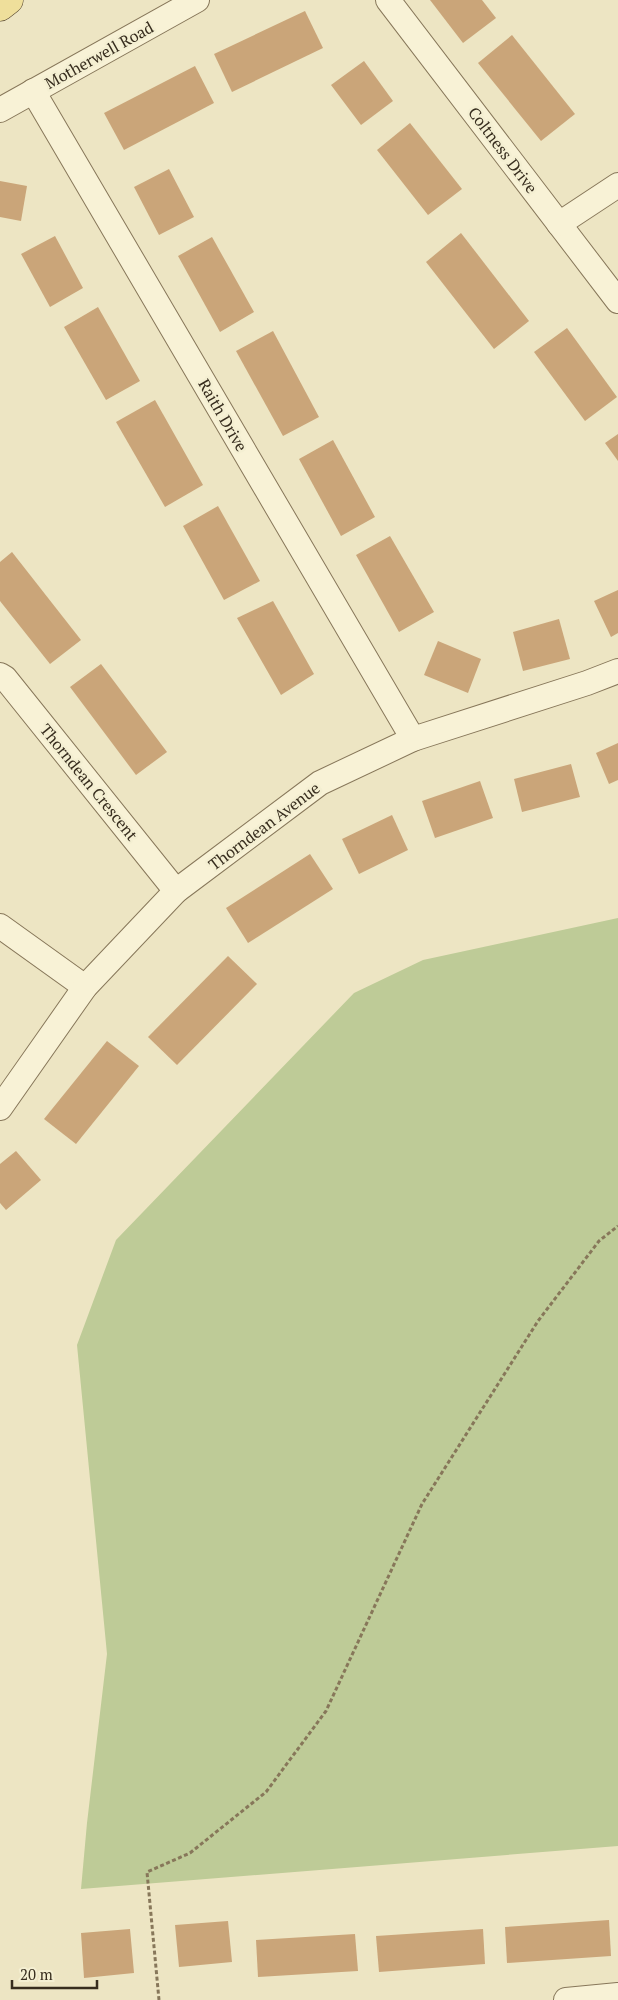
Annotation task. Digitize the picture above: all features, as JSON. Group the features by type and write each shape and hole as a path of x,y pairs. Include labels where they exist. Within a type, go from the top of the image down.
{"main road":[{"path":"0,7 9,0"}],"street":[{"name":"Motherwell Road","path":"0,110 198,0"},
{"name":"Coltness Drive","path":"388,0 618,301"},
{"name":"Raith Drive","path":"33,91 413,739"},
{"path":"559,224 618,185"},
{"name":"Thorndean Avenue","path":"0,1108 85,987 176,891 320,783 413,739 587,683 618,670"},
{"name":"Thorndean Crescent","path":"0,674 176,891"},
{"path":"0,926 85,987"},
{"path":"566,2000 618,1995"}],"path":[{"path":"160,2000 147,1872 190,1853 266,1792 326,1711 422,1504 538,1321 599,1241 618,1226"}],"green space":[{"path":"618,918 618,1846 81,1889 107,1654 77,1345 116,1240 354,993 423,960"}],"building":[{"path":"430,0 482,0 496,18 463,43"},
{"path":"305,11 323,48 232,92 214,54"},
{"path":"512,35 575,114 541,141 478,63"},
{"path":"364,61 393,101 361,125 331,85"},
{"path":"195,66 214,103 124,150 104,113"},
{"path":"410,123 462,189 428,215 377,150"},
{"path":"169,169 194,217 159,235 134,187"},
{"path":"0,181 27,186 21,221 0,217"},
{"path":"461,233 529,321 494,349 426,262"},
{"path":"55,236 83,288 50,307 21,254"},
{"path":"212,237 254,312 220,332 178,256"},
{"path":"98,307 140,381 106,400 64,327"},
{"path":"567,328 617,397 585,421 534,352"},
{"path":"273,331 319,417 283,436 236,351"},
{"path":"155,400 203,485 165,507 116,422"},
{"path":"618,434 618,461 605,443"},
{"path":"333,440 375,517 341,536 299,459"},
{"path":"218,506 260,581 224,600 183,526"},
{"path":"390,536 434,612 399,632 356,555"},
{"path":"12,552 81,640 50,664 0,601 0,562"},
{"path":"618,590 618,633 611,637 594,601"},
{"path":"273,601 314,674 281,695 237,618"},
{"path":"559,619 570,659 523,671 513,632"},
{"path":"438,641 481,659 468,693 424,675"},
{"path":"101,664 167,752 136,775 70,687"},
{"path":"618,743 618,780 609,784 596,753"},
{"path":"571,764 580,797 522,812 514,779"},
{"path":"480,781 493,818 435,838 422,801"},
{"path":"392,815 408,850 359,874 342,839"},
{"path":"310,854 333,889 248,943 226,908"},
{"path":"228,956 257,984 177,1065 148,1037"},
{"path":"107,1041 139,1066 76,1144 44,1119"},
{"path":"16,1151 41,1180 6,1210 0,1203 0,1164"},
{"path":"609,1920 611,1956 507,1963 505,1927"},
{"path":"228,1921 232,1962 179,1967 175,1925"},
{"path":"130,1929 134,1973 84,1978 81,1933"},
{"path":"483,1929 485,1964 379,1972 376,1936"},
{"path":"355,1934 358,1971 258,1977 256,1940"}]}
